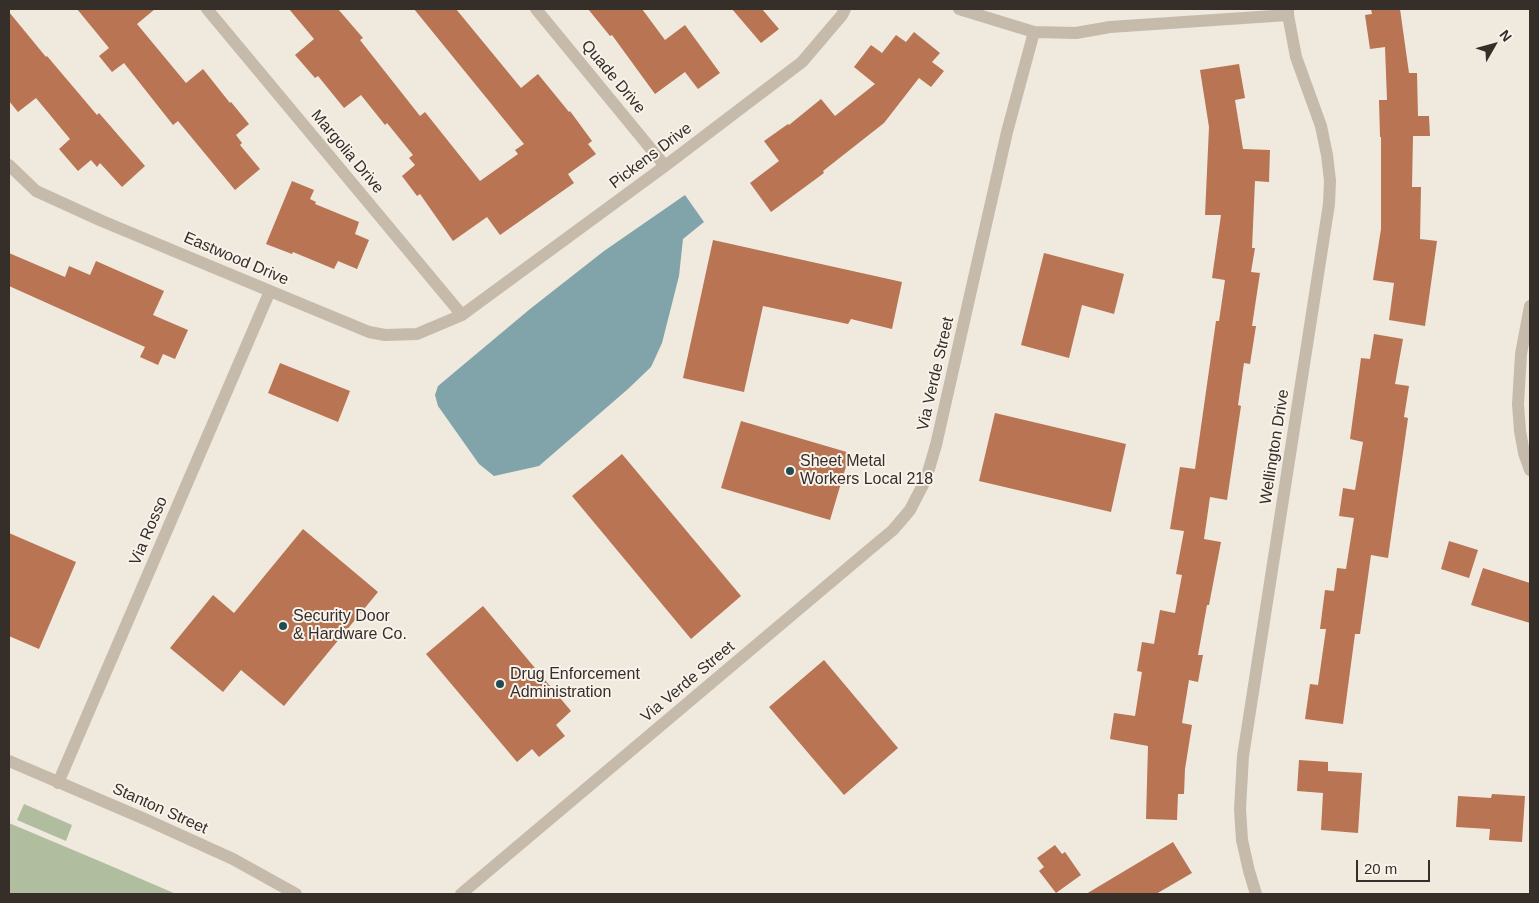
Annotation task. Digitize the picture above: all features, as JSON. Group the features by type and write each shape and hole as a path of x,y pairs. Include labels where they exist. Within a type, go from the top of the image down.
{"street":[{"name":"Margolia Drive","path":"207,9 462,315"},
{"name":"Quade Drive","path":"536,9 665,166"},
{"name":"Pickens Drive","path":"462,315 665,166 802,62 845,9"},
{"path":"959,9 1034,32 1076,33 1110,27 1288,12"},
{"name":"Wellington Drive","path":"1256,894 1242,840 1240,810 1243,756 1329,204 1330,181 1321,126 1296,57 1288,12"},
{"name":"Via Verde Street","path":"461,894 870,550 893,530 910,510 926,479 938,437 1007,132 1034,32"},
{"name":"Eastwood Drive","path":"9,166 36,191 102,221 369,332 385,335 417,334 462,315"},
{"name":"Via Rosso","path":"58,783 270,291"},
{"path":"1530,306 1521,354 1518,404 1520,431 1524,453 1530,470"},
{"name":"Stanton Street","path":"9,761 224,855 296,894"}],"green space":[{"path":"24,804 72,825 66,841 17,820"},
{"path":"9,823 104,863 176,894 9,894"}],"water":[{"path":"685,195 704,222 683,239 679,276 662,343 651,367 539,466 494,476 479,464 438,406 435,395 438,386 530,309 604,251"}],"building":[{"path":"77,9 155,9 137,24 186,83 203,69 231,102 249,124 236,135 242,143 240,145 260,169 235,190 178,121 173,125 124,63 112,72 99,56 109,48"},
{"path":"289,9 338,9 363,38 360,40 420,116 425,112 480,181 518,154 515,150 524,144 414,9 456,9 521,88 538,74 570,111 592,141 588,144 596,154 568,174 574,183 500,235 487,217 453,241 420,194 417,196 402,176 415,165 409,158 413,155 387,123 385,125 361,95 344,108 318,76 315,78 295,55 314,39"},
{"path":"588,9 642,9 665,40 685,25 720,73 698,89 685,72 655,94 612,35 610,36"},
{"path":"732,9 762,9 779,29 761,43"},
{"path":"1371,9 1400,9 1409,73 1417,73 1418,116 1429,116 1430,136 1413,136 1412,187 1421,187 1420,239 1437,241 1425,326 1389,320 1394,283 1373,280 1381,229 1379,100 1387,100 1385,47 1370,49 1365,15 1372,14"},
{"path":"9,12 97,115 99,113 145,166 122,187 100,163 97,167 91,160 78,171 59,149 70,139 36,98 18,112 9,101"},
{"path":"914,32 940,53 932,62 944,71 931,87 919,78 884,123 823,171 824,173 771,212 750,183 779,161 764,141 789,125 821,99 835,116 875,84 854,67 871,45 882,53 896,35 906,42"},
{"path":"1239,64 1245,98 1235,100 1243,149 1270,150 1269,182 1255,181 1252,248 1255,248 1251,272 1260,273 1252,326 1256,326 1250,364 1244,363 1238,405 1241,406 1227,500 1210,497 1204,539 1221,542 1198,655 1203,655 1198,682 1189,680 1182,723 1192,725 1185,769 1184,794 1178,794 1177,820 1146,819 1148,746 1110,739 1114,713 1135,716 1142,672 1137,671 1142,642 1154,644 1160,610 1175,613 1182,575 1176,574 1184,531 1170,529 1180,467 1195,469 1216,321 1219,321 1225,280 1212,278 1221,215 1205,215 1209,127 1200,70"},
{"path":"292,181 314,190 310,199 316,202 315,204 359,222 355,234 369,240 357,269 338,261 334,269 293,252 292,254 266,244"},
{"path":"713,240 902,282 892,329 851,319 848,324 763,306 744,392 683,378"},
{"path":"9,253 65,277 69,266 90,275 96,261 164,291 153,315 188,330 175,359 163,354 158,365 140,357 145,347 9,286"},
{"path":"1044,253 1124,274 1114,314 1082,305 1069,358 1021,345"},
{"path":"1374,334 1403,339 1395,384 1409,386 1404,417 1408,418 1388,558 1371,555 1360,634 1355,634 1343,724 1305,719 1310,684 1318,685 1326,629 1320,629 1325,590 1334,591 1337,568 1346,569 1354,518 1339,516 1343,488 1355,490 1363,442 1350,439 1361,358 1370,359"},
{"path":"280,363 350,391 338,422 268,393"},
{"path":"995,413 1126,444 1111,512 979,481"},
{"path":"741,421 850,453 830,520 721,488"},
{"path":"622,454 741,596 691,639 572,496"},
{"path":"303,529 378,592 284,706 241,670 223,692 170,648 213,595 234,613"},
{"path":"9,533 76,562 39,649 9,636"},
{"path":"1449,541 1478,550 1469,578 1441,569"},
{"path":"1483,568 1530,583 1530,623 1471,605"},
{"path":"483,606 571,711 556,725 565,736 539,757 532,749 517,762 426,654"},
{"path":"824,660 898,748 844,795 769,707"},
{"path":"1299,760 1328,762 1328,771 1362,773 1358,833 1321,830 1323,793 1297,791"},
{"path":"1492,794 1525,796 1522,842 1489,840 1490,829 1456,827 1458,796 1491,798"},
{"path":"1173,842 1192,873 1156,894 1086,894"},
{"path":"1055,845 1062,854 1065,852 1081,875 1056,893 1039,871 1044,867 1037,858"}],"place":[{"name":"Sheet Metal Workers Local 218","path":"790,471"},
{"name":"Security Door & Hardware Co.","path":"283,626"},
{"name":"Drug Enforcement Administration","path":"500,684"}]}
